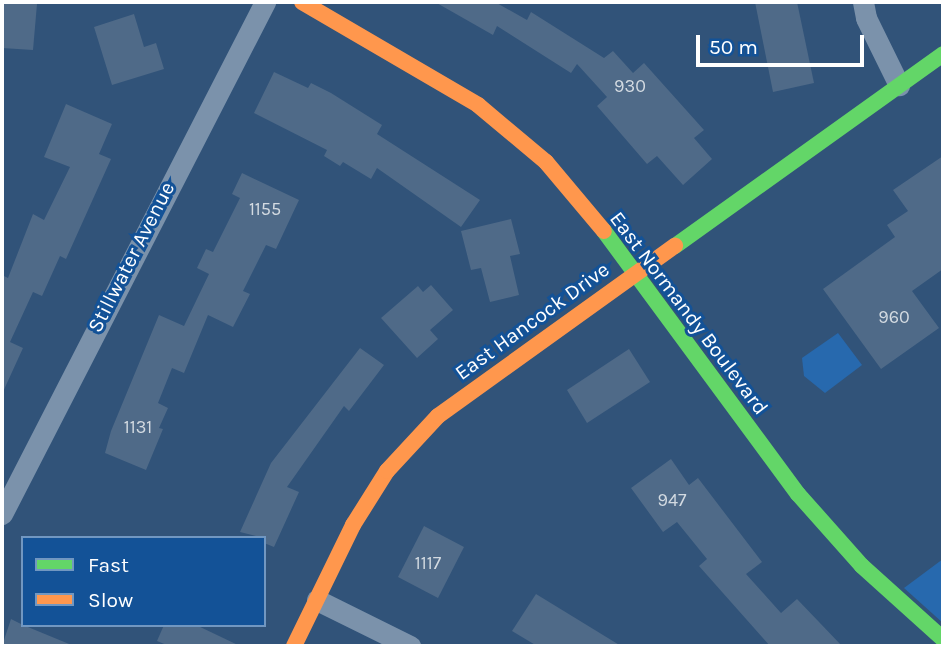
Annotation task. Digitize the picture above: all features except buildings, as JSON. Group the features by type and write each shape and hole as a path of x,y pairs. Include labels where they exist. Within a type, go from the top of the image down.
{"street":[{"name":"Stillwater Avenue","path":"2,514 265,2"},
{"name":"East Normandy Boulevard","path":"302,2 478,105 546,162 637,271 798,494 862,566 943,639"},
{"path":"863,2 866,18 900,85"},
{"name":"East Hancock Drive","path":"294,646 353,525 387,471 438,416 943,54"},
{"path":"317,600 410,646"}],"shaded area":[{"path":"838,333 862,365 825,393 804,376 802,358"},
{"path":"943,559 943,623 904,588"}],"traffic: fast":[{"path":"675,246 943,54"},
{"path":"604,231 798,494 862,566 943,639"}],"traffic: slow":[{"path":"302,2 478,105 546,162 604,231"},
{"path":"294,646 353,525 387,471 438,416 675,246"}]}
